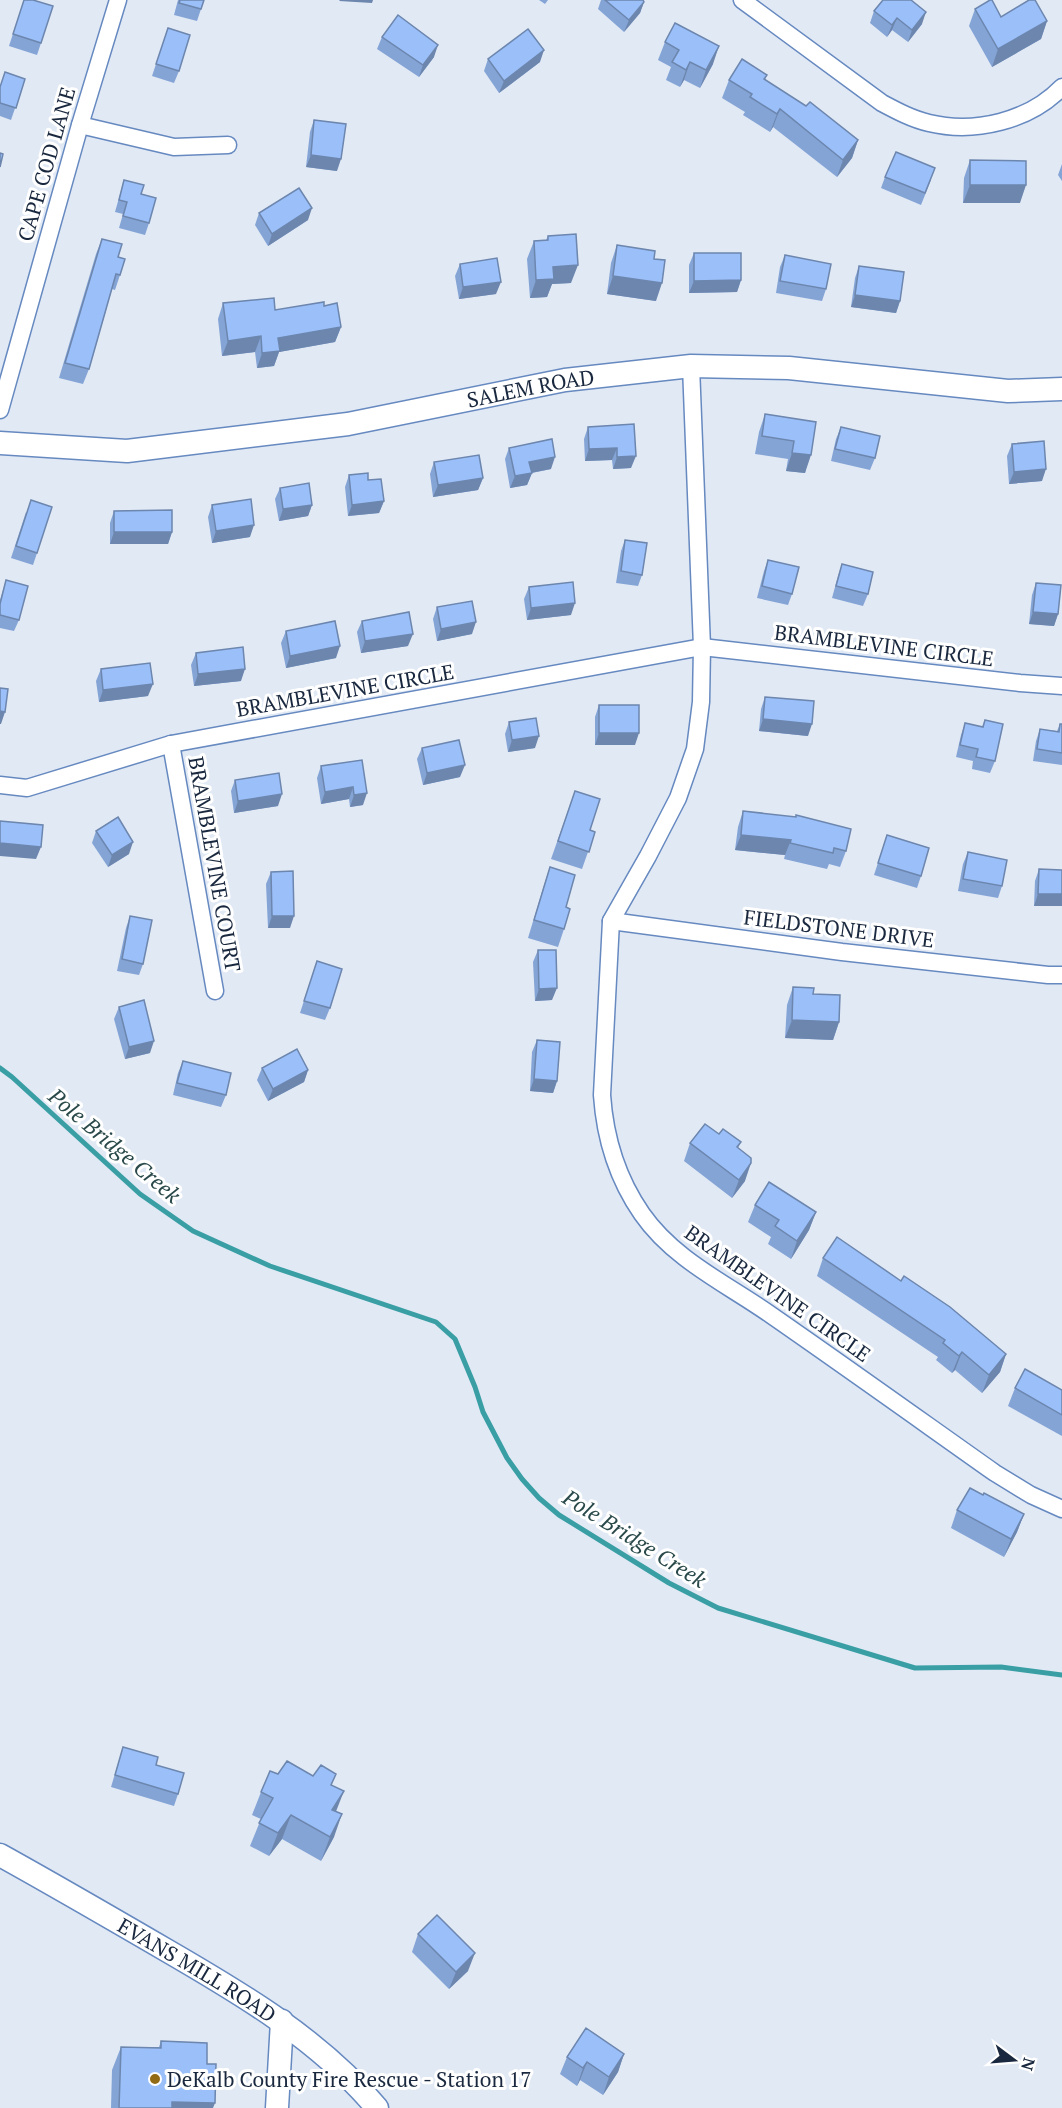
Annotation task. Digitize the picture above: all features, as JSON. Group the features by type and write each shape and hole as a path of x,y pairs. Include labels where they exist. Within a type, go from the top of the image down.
{"street":[{"name":"CAPE COD LANE","path":"0,410 80,125 118,0"},
{"path":"742,0 882,103 905,115 929,123 955,127 1006,120 1030,111 1052,97 1062,87"},
{"path":"80,125 174,147 228,144"},
{"name":"SALEM ROAD","path":"0,443 138,450 348,424 565,380 691,366 789,368 1008,391 1062,389"},
{"name":"BRAMBLEVINE CIRCLE","path":"691,366 702,647 701,702 695,749 678,798 611,921 602,1095 609,1146 629,1194 643,1216 679,1253 769,1313 995,1473 1031,1495 1062,1509"},
{"name":"BRAMBLEVINE CIRCLE","path":"0,785 27,788 171,744 702,647 1062,686"},
{"name":"BRAMBLEVINE COURT","path":"171,744 215,991"},
{"name":"FIELDSTONE DRIVE","path":"611,921 854,953 1062,975"},
{"name":"EVANS MILL ROAD","path":"0,1855 186,1962 282,2021 358,2086 377,2108"},
{"path":"277,2108 282,2021"}],"building":[{"path":"24,0 33,0 53,6 41,43 13,34"},
{"path":"180,0 204,0 201,9 179,3"},
{"path":"605,0 643,0 644,2 629,20"},
{"path":"883,0 911,0 926,12 912,30 897,18 892,25 874,11"},
{"path":"990,0 1001,17 1029,0 1035,0 1047,21 998,49 975,9"},
{"path":"398,15 438,45 423,65 382,37"},
{"path":"675,23 719,46 706,70 690,62 686,70 672,62 679,50 665,42"},
{"path":"168,28 190,35 179,71 156,64"},
{"path":"528,29 544,50 504,81 488,59"},
{"path":"742,59 767,75 764,79 806,106 810,102 858,140 843,160 780,109 777,114 750,97 752,94 729,80"},
{"path":"5,72 25,79 16,108 0,103 0,87"},
{"path":"314,120 346,124 341,159 311,155"},
{"path":"896,152 935,168 925,193 885,177"},
{"path":"970,160 1026,161 1026,185 970,185"},
{"path":"124,180 144,185 141,194 156,198 149,223 123,216 127,202 119,200"},
{"path":"299,188 312,208 272,234 259,213"},
{"path":"576,234 578,265 553,267 554,279 536,280 534,241 548,240 548,236"},
{"path":"102,239 122,244 118,257 125,259 120,275 116,274 89,369 65,363"},
{"path":"617,245 655,251 654,259 665,260 662,283 613,276"},
{"path":"694,253 741,253 741,280 694,281"},
{"path":"785,255 831,264 826,289 780,281"},
{"path":"497,258 501,282 463,287 460,264"},
{"path":"859,266 904,272 900,301 855,295"},
{"path":"274,298 275,310 324,302 324,306 337,303 341,327 278,338 280,351 262,353 261,336 228,341 223,303"},
{"path":"765,414 816,422 811,455 792,453 794,441 762,436"},
{"path":"634,424 636,456 617,457 617,448 589,449 588,427"},
{"path":"841,427 880,436 875,458 835,449"},
{"path":"552,439 555,457 529,462 532,473 515,476 509,448"},
{"path":"1044,441 1046,469 1014,472 1012,444"},
{"path":"479,455 483,478 438,485 434,462"},
{"path":"368,473 368,480 381,479 384,501 352,505 349,475"},
{"path":"309,483 312,505 283,509 280,488"},
{"path":"251,499 254,525 216,531 212,505"},
{"path":"31,500 52,507 37,553 16,546"},
{"path":"172,510 172,532 114,532 114,511"},
{"path":"625,540 647,543 642,575 621,571"},
{"path":"768,560 799,567 792,594 762,586"},
{"path":"842,564 873,572 868,594 836,586"},
{"path":"6,580 28,586 19,620 0,615 0,604"},
{"path":"573,582 575,603 531,608 529,587"},
{"path":"1036,583 1061,585 1058,614 1033,612"},
{"path":"472,601 476,622 441,629 437,607"},
{"path":"409,612 413,634 365,641 362,621"},
{"path":"335,621 340,646 290,656 286,631"},
{"path":"243,647 245,669 198,674 196,653"},
{"path":"150,663 153,684 103,690 101,669"},
{"path":"0,688 8,689 5,712 0,711"},
{"path":"765,697 814,701 812,724 763,719"},
{"path":"599,705 639,705 639,733 599,733"},
{"path":"536,718 539,736 512,740 509,722"},
{"path":"985,720 1003,724 995,761 976,757 978,749 960,745 965,723 983,727"},
{"path":"1060,724 1062,724 1062,753 1037,749 1040,729 1059,732"},
{"path":"459,740 465,765 427,773 422,748"},
{"path":"362,760 367,793 354,795 353,787 325,792 321,766"},
{"path":"279,773 282,794 238,801 235,780"},
{"path":"575,791 600,799 590,830 595,832 589,852 558,841"},
{"path":"743,811 796,817 796,815 851,829 846,851 834,848 833,853 790,843 791,840 741,835"},
{"path":"118,817 133,842 112,855 96,831"},
{"path":"0,821 43,825 41,847 0,843"},
{"path":"887,835 929,848 921,876 878,863"},
{"path":"968,852 1007,860 1002,886 963,879"},
{"path":"550,867 575,875 566,907 570,909 564,929 534,920"},
{"path":"1039,869 1062,870 1062,894 1038,894"},
{"path":"293,871 294,916 272,916 271,872"},
{"path":"130,916 152,920 143,964 122,959"},
{"path":"538,950 556,950 557,988 539,989"},
{"path":"317,961 342,969 330,1008 304,1001"},
{"path":"793,987 814,988 813,994 840,995 839,1022 792,1020"},
{"path":"144,1000 154,1041 129,1047 119,1007"},
{"path":"537,1040 560,1042 557,1081 534,1079"},
{"path":"297,1049 308,1070 273,1089 262,1068"},
{"path":"183,1061 231,1073 226,1095 177,1083"},
{"path":"705,1124 719,1134 723,1129 741,1142 737,1147 751,1158 751,1163 739,1180 690,1143"},
{"path":"769,1182 816,1212 797,1241 775,1226 779,1220 755,1205"},
{"path":"837,1237 901,1281 904,1276 950,1307 1006,1354 989,1375 962,1352 959,1356 943,1343 945,1340 823,1258"},
{"path":"1025,1369 1062,1390 1062,1415 1015,1388"},
{"path":"970,1488 1024,1514 1011,1539 957,1510"},
{"path":"123,1747 158,1757 156,1765 184,1773 178,1794 115,1775"},
{"path":"287,1761 313,1776 321,1765 336,1774 331,1785 344,1791 332,1810 342,1814 330,1837 291,1815 278,1833 259,1823 273,1798 261,1792 270,1771 278,1774"},
{"path":"437,1915 475,1953 456,1972 418,1934"},
{"path":"586,2028 624,2054 609,2077 587,2062 583,2068 567,2057"},
{"path":"161,2041 207,2043 207,2064 216,2064 215,2103 172,2102 172,2108 119,2108 121,2047 161,2048"}],"waterway":[{"name":"Pole Bridge Creek","path":"0,1068 140,1194 193,1231 270,1266 436,1322 455,1339 483,1412 507,1458 522,1479 559,1515 669,1583 718,1608 915,1668 1001,1667 1062,1675"}],"place":[{"name":"DeKalb County Fire Rescue - Station 17","path":"155,2079"}]}
